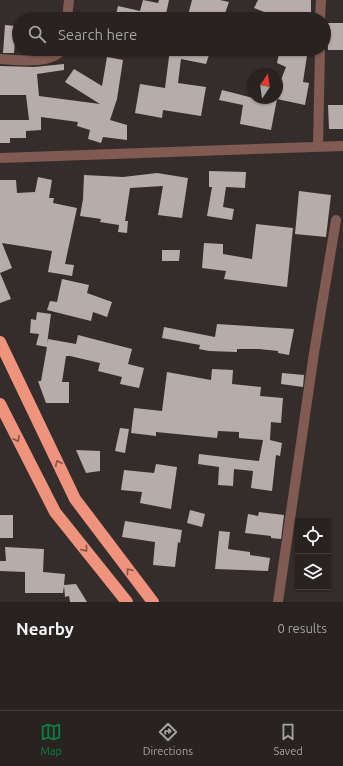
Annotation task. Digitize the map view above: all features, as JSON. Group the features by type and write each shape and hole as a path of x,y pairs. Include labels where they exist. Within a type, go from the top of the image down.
{"highway":[{"path":"0,342 75,499 153,602"},
{"path":"1,408 55,512 127,602"}],"street":[{"path":"68,12 69,0"},
{"path":"320,0 320,12"},
{"path":"0,59 39,59 53,56"},
{"path":"318,146 320,56"},
{"path":"1,159 343,146"},
{"path":"278,602 314,353 336,220"}],"building":[{"path":"143,0 158,3 159,0 169,0 166,12 117,12 118,6 140,11"},
{"path":"192,0 220,0 229,2 225,12 189,12"},
{"path":"258,0 311,0 311,12 264,12 254,8"},
{"path":"331,23 343,23 343,50 331,50"},
{"path":"5,25 12,26 12,53 3,53"},
{"path":"169,56 209,56 206,64 181,59 178,83 206,87 201,116 163,110 162,118 135,113 140,84 165,88"},
{"path":"278,56 307,56 303,82 309,83 305,105 283,100 283,75 286,67 277,63"},
{"path":"107,57 123,60 117,99 110,120 127,125 127,140 103,137 101,143 88,139 90,130 77,126 78,122 41,117 41,130 26,131 26,138 10,138 10,143 0,143 0,120 29,120 26,95 0,95 0,66 34,67 64,64 64,70 37,74 39,96 100,104 65,82 74,69 102,86"},
{"path":"222,90 247,96 247,104 276,104 271,130 240,124 243,105 219,100"},
{"path":"328,105 343,105 343,129 329,129"},
{"path":"209,171 246,172 245,188 226,187 223,207 234,209 232,220 207,216 212,187 209,187"},
{"path":"157,173 188,178 182,218 158,215 163,186 130,188 125,221 128,221 127,233 118,232 119,225 100,222 101,219 80,216 83,199 84,175 123,177"},
{"path":"38,177 52,180 49,198 54,198 53,203 77,208 65,264 74,265 72,276 48,272 52,251 2,243 12,268 0,273 0,180 16,180 17,193 35,192"},
{"path":"299,191 331,195 326,237 295,234"},
{"path":"256,224 293,228 287,287 224,279 226,271 202,268 204,243 223,244 223,254 252,259"},
{"path":"162,250 180,250 179,261 162,261"},
{"path":"0,273 11,299 0,303"},
{"path":"62,279 89,285 87,293 112,302 107,317 93,312 91,321 47,310 50,301 57,302"},
{"path":"37,312 51,314 47,344 48,339 76,344 78,335 132,349 128,364 144,368 139,388 120,384 122,377 98,371 100,363 66,356 62,382 69,382 69,403 46,403 38,381 41,381 47,347 36,345 39,334 30,333 31,319 36,320"},
{"path":"217,324 294,329 289,355 278,353 278,351 259,349 237,349 237,352 209,351 199,349 200,345 162,338 164,327 215,337"},
{"path":"212,369 233,370 232,384 261,387 260,396 283,398 281,423 271,422 270,440 282,443 280,456 276,455 272,491 251,488 253,471 234,469 233,486 218,485 219,467 198,464 199,454 259,461 263,440 239,438 239,432 218,431 217,438 156,432 156,436 131,433 134,408 162,411 167,372 211,380"},
{"path":"282,373 304,375 303,387 281,384"},
{"path":"120,428 129,429 125,453 115,451"},
{"path":"76,450 100,451 100,471 86,473"},
{"path":"156,464 177,467 171,509 140,503 142,492 121,490 124,470 154,473"},
{"path":"190,510 205,514 202,527 187,523"},
{"path":"259,512 284,515 281,539 271,538 271,536 245,533 248,514 258,516"},
{"path":"0,515 13,515 13,538 0,538"},
{"path":"125,521 182,530 180,543 178,542 175,567 153,565 155,542 122,537"},
{"path":"219,531 230,532 228,549 250,552 250,555 270,558 268,571 215,569"},
{"path":"5,547 44,549 43,572 65,574 64,585 76,584 87,602 70,602 69,596 65,597 64,586 63,593 25,593 25,572 0,571 0,561 6,561"}]}
